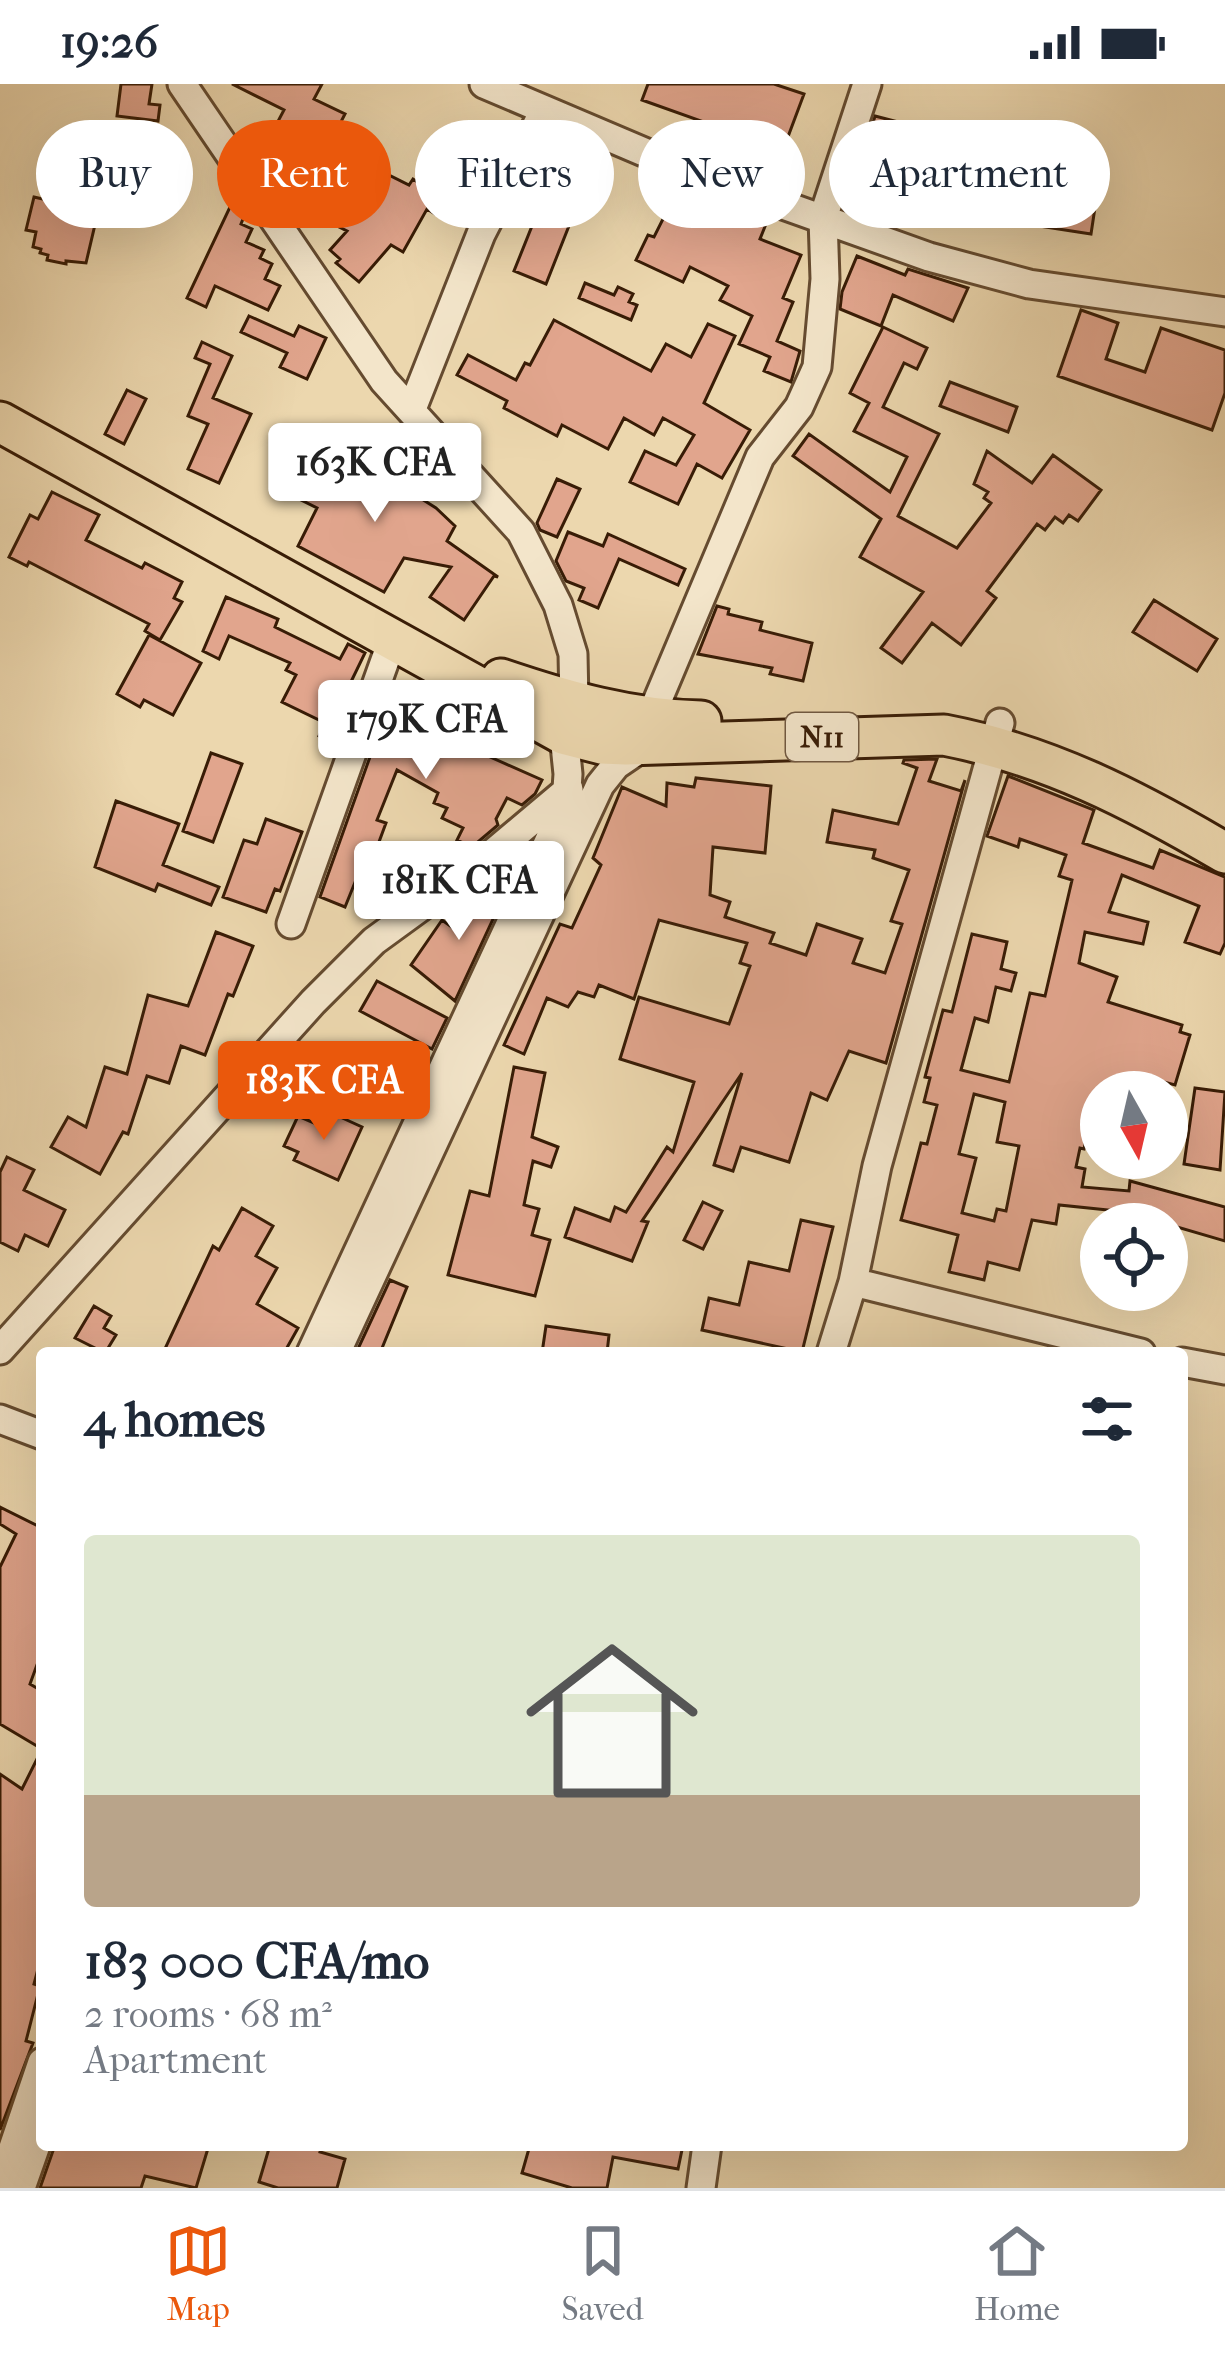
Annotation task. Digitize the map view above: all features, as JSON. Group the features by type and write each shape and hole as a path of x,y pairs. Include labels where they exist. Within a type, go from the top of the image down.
{"highway":[{"name":"N11","path":"0,422 252,565 405,644 569,719 602,744 649,725 997,734 1091,754 1225,831"},
{"name":"N11","path":"997,734 1225,853"}],"street":[{"path":"182,84 384,381 521,532 567,629 573,654 569,788 560,821 314,1347"},
{"path":"484,84 691,172 928,257 1029,284 1225,312"},
{"path":"339,1347 600,785 649,725 760,458 799,407 817,368 825,279 823,218 867,84"},
{"path":"412,410 482,234 544,111"},
{"path":"290,924 405,644"},
{"path":"833,1347 853,1282 877,1166 997,734"},
{"path":"0,1350 374,941 481,863 569,788"},
{"path":"481,863 528,889"},
{"path":"853,1282 1117,1347"},
{"path":"1188,1363 1225,1370"},
{"path":"0,1419 36,1433"},
{"path":"0,2186 36,2080"},
{"path":"21,2188 36,2145"},
{"path":"701,2188 706,2151"}],"building":[{"path":"121,84 152,84 149,104 160,105 158,120 117,116"},
{"path":"232,84 322,84 314,99 345,114 342,120 279,120 284,110"},
{"path":"648,84 774,84 804,94 794,120 698,120 642,100"},
{"path":"391,176 409,185 415,180 416,228 403,252 391,245 359,282 336,263 340,259 330,250 347,231 341,228 391,228"},
{"path":"34,197 36,228 94,228 86,263 47,260 48,255 33,247 36,232 26,230"},
{"path":"220,228 252,229 246,242 264,250 260,258 272,264 265,279 280,286 268,310 215,286 206,307 187,298"},
{"path":"531,228 568,228 546,284 514,271"},
{"path":"658,228 764,228 760,239 801,255 783,298 793,302 777,341 800,351 791,382 764,371 770,357 739,344 752,316 720,300 728,286 690,267 683,282 636,260 648,235 654,237"},
{"path":"1052,228 1092,228 1091,234"},
{"path":"857,256 905,275 908,269 968,288 953,321 893,295 881,326 840,309"},
{"path":"585,283 614,295 618,287 633,294 629,302 637,305 631,320 579,298"},
{"path":"1081,310 1118,323 1106,359 1145,372 1161,328 1225,350 1225,393 1212,430 1058,376"},
{"path":"249,316 294,336 299,326 326,338 307,379 280,367 287,353 241,332"},
{"path":"554,320 651,371 666,344 691,357 708,324 735,336 704,403 750,430 722,478 697,464 678,504 630,482 645,451 676,465 694,435 663,418 654,435 624,418 608,449 562,425 557,436 504,408 507,401 457,375 468,355 516,380 525,363 530,365"},
{"path":"883,327 927,348 917,369 904,363 883,407 939,434 898,516 957,548 991,503 984,498 988,492 974,484 987,451 1032,483 1053,455 1101,490 1078,521 1069,515 1063,523 1055,517 1045,530 1037,524 987,591 996,598 961,645 932,623 902,663 881,648 923,592 860,557 881,519 793,456 809,434 890,492 907,457 854,431 869,403 850,393"},
{"path":"202,342 232,356 213,398 251,414 219,483 188,469 208,424 188,416 210,364 195,358"},
{"path":"950,382 1017,407 1008,432 940,406"},
{"path":"127,390 146,399 124,444 105,434"},
{"path":"291,438 323,452 326,443 342,451 340,455 379,472 436,508 455,526 447,541 498,577 494,576 464,620 430,597 451,567 404,558 384,592 298,546 317,508 271,485"},
{"path":"557,479 580,489 557,537 540,530 537,523"},
{"path":"52,492 99,515 86,540 182,582 174,598 182,602 160,640 145,631 149,624 29,562 27,566 9,557 30,515 38,519"},
{"path":"568,532 603,546 608,534 685,569 678,585 619,559 598,608 579,600 584,588 566,581 556,561"},
{"path":"226,597 278,619 275,627 340,659 348,644 365,653 347,690 354,694 336,744 319,736 325,723 282,702 296,675 286,670 290,663 229,636 219,659 203,651"},
{"path":"1154,600 1217,639 1197,671 1133,632"},
{"path":"717,606 729,609 728,614 762,622 760,630 812,643 803,681 770,674 772,668 698,654"},
{"path":"149,635 201,663 173,715 144,700 140,707 117,694"},
{"path":"396,684 472,719 475,713 494,723 501,729 488,756 542,780 522,805 507,798 496,819 498,825 472,847 457,840 463,828 442,818 447,808 434,803 438,793 397,770 377,820 386,823 379,842 392,847 386,863 378,860 373,874 360,870 345,907 320,897"},
{"path":"211,753 242,764 213,842 183,831"},
{"path":"937,759 929,781 961,791 965,780 886,1063 849,1051 827,1100 811,1093 789,1162 741,1147 733,1171 714,1165 742,1073 642,1221 648,1222 632,1261 565,1237 575,1208 610,1221 615,1207 626,1212 667,1147 673,1152 694,1082 620,1059 639,997 729,1024 750,966 740,963 747,943 659,920 634,999 599,985 594,997 578,992 568,1007 547,998 524,1054 504,1045 560,924 572,928 601,865 593,858 622,787 666,806 667,783 694,787 696,778 771,786 765,853 713,847 710,895 730,902 725,917 774,933 770,943 806,955 817,924 862,939 853,963 885,973 902,924 891,921 909,870 873,858 875,850 827,842 833,810 898,824 917,768 904,760"},
{"path":"1008,776 1094,810 1083,843 1153,868 1160,850 1225,877 1225,943 1220,954 1185,942 1199,906 1122,875 1109,912 1148,922 1143,944 1085,932 1079,963 1117,977 1108,1002 1182,1025 1180,1032 1190,1035 1179,1071 1080,1071 1076,1167 1082,1187 1129,1191 1130,1181 1225,1207 1225,1241 1188,1230 1188,1203 1059,1205 1056,1224 1032,1220 1019,1270 988,1262 984,1280 949,1272 958,1235 901,1220 921,1143 927,1144 937,1105 924,1102 930,1078 925,1077 943,1010 952,1012 972,934 1007,942 1001,969 1016,973 1011,991 996,987 988,1022 975,1018 961,1070 1009,1082 1030,993 1045,996 1072,880 1059,876 1066,855 1020,839 1018,847 987,836","holes":["974,1094 1005,1102 997,1142 1019,1146 1006,1211 997,1209 994,1221 962,1213 976,1158 959,1154"]},
{"path":"116,801 179,824 163,865 219,887 211,905 158,884 155,891 95,867"},
{"path":"266,819 302,832 280,891 275,889 266,912 223,897 244,840 257,844"},
{"path":"492,879 508,887 455,1001 411,965 442,920 453,928"},
{"path":"216,932 253,946 205,1055 181,1046 169,1083 147,1076 128,1134 123,1132 100,1174 51,1147 68,1117 86,1127 105,1067 127,1074 148,995 188,1006"},
{"path":"377,981 447,1018 432,1049 360,1011"},
{"path":"514,1067 545,1073 532,1137 558,1147 551,1167 533,1161 524,1205 539,1209 532,1235 550,1240 535,1296 448,1275 470,1191 489,1196"},
{"path":"1195,1088 1225,1092 1220,1170 1188,1165"},
{"path":"327,1111 362,1127 338,1180 294,1160 298,1152 284,1146 298,1116 321,1126"},
{"path":"7,1157 34,1170 24,1190 65,1210 48,1246 25,1235 18,1251 0,1242 0,1172"},
{"path":"703,1202 722,1211 703,1249 684,1240"},
{"path":"242,1208 273,1226 256,1256 277,1268 257,1304 298,1328 287,1347 166,1347 213,1246 219,1250"},
{"path":"801,1220 833,1227 803,1347 779,1347 702,1330 709,1298 739,1305 749,1262 789,1271"},
{"path":"390,1280 407,1287 382,1347 359,1347"},
{"path":"94,1306 111,1316 104,1328 116,1335 109,1347 93,1347 75,1338"},
{"path":"546,1326 609,1335 608,1347 543,1347"},
{"path":"0,1507 36,1525 36,1668 30,1684 36,1688 36,1745 0,1724 0,1567 16,1534 0,1524"},
{"path":"36,1761 36,2002 26,2041 33,2043 0,2130 0,1774 22,1789"},
{"path":"53,2151 207,2151 196,2188 145,2176 141,2188 40,2188"},
{"path":"268,2151 320,2151 345,2159 337,2188 278,2188 259,2182"},
{"path":"528,2151 682,2151 678,2169 613,2157 607,2188 572,2188 522,2173"}]}
